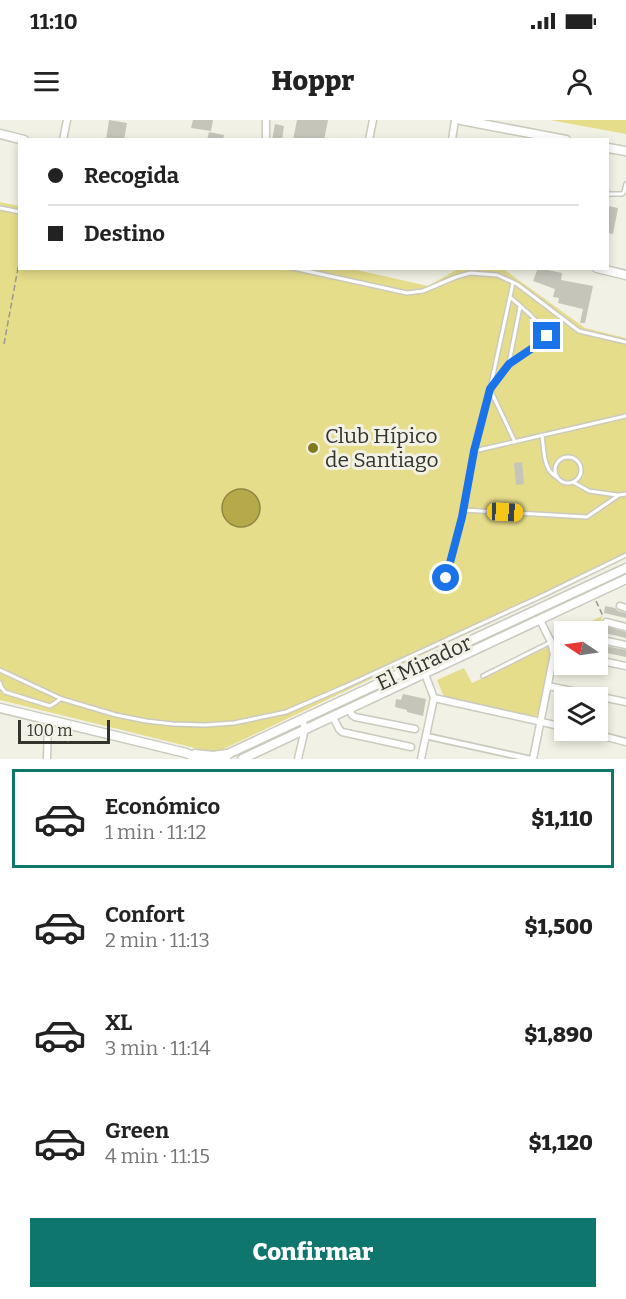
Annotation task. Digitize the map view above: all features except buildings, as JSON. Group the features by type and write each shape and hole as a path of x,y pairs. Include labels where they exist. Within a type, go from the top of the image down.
{"main road":[{"path":"460,120 542,137"},
{"path":"0,134 18,138"},
{"path":"609,147 626,151"},
{"path":"604,270 626,275"},
{"name":"El Mirador","path":"242,759 303,724 441,655 626,567"},
{"name":"El Mirador","path":"223,759 230,753 303,724 333,717 626,579"},
{"path":"560,598 565,608"},
{"path":"441,655 444,665"},
{"path":"0,708 186,753 208,756 230,753"},
{"path":"186,753 199,759"}],"street":[{"path":"63,138 67,120"},
{"path":"266,120 266,138"},
{"path":"369,138 373,120"},
{"path":"452,138 455,120"},
{"path":"426,736 531,759 541,721 553,651 540,620"},
{"path":"608,622 626,627"},
{"path":"608,642 626,645"},
{"path":"608,662 626,666"},
{"path":"421,759 434,698 425,674"},
{"path":"548,686 626,702"},
{"path":"434,698 554,724"},
{"path":"349,709 355,717 415,729"},
{"path":"333,717 342,732 411,747"},
{"path":"47,759 48,720"},
{"path":"298,759 303,724"},
{"path":"608,737 626,742"}],"lane":[{"path":"609,194 622,194 626,184"},
{"path":"0,208 18,212"},
{"path":"302,270 407,293 423,291 470,273 497,275 513,282 579,332 626,342"},
{"path":"446,578 513,282"},
{"path":"490,389 509,364 547,336 541,326 510,297"},
{"path":"509,364 520,307"},
{"path":"490,389 515,442"},
{"path":"474,451 626,416"},
{"path":"542,435 544,457 551,474 564,483 573,482 580,476 580,464 573,458 564,459 556,468 557,477"},
{"path":"573,482 589,491 626,494"},
{"path":"463,510 587,517 619,495"},
{"path":"0,670 60,698 116,715 173,724 234,723 286,712 626,555"},
{"path":"483,676 551,642"},
{"path":"0,682 5,692 50,706 60,698"}],"path":[{"path":"4,344 18,268"},
{"path":"593,595 603,616 602,621"}],"shaded area":[{"path":"550,120 626,120 626,134"},
{"name":"Club Hípico de Santiago","path":"0,202 18,206 18,270 357,270 428,286 456,270 505,270 585,328 626,338 626,558 215,753 0,700"},
{"path":"241,489 255,494 260,508 255,522 241,527 227,522 222,508 227,494"},
{"path":"602,616 601,621 592,621"},
{"path":"548,647 550,654 537,717 444,697 437,680 464,668 472,683"}],"place":[{"name":"Club Hípico de Santiago","path":"313,448"}],"route":[{"path":"446,578 490,389 509,364 547,336"}]}
